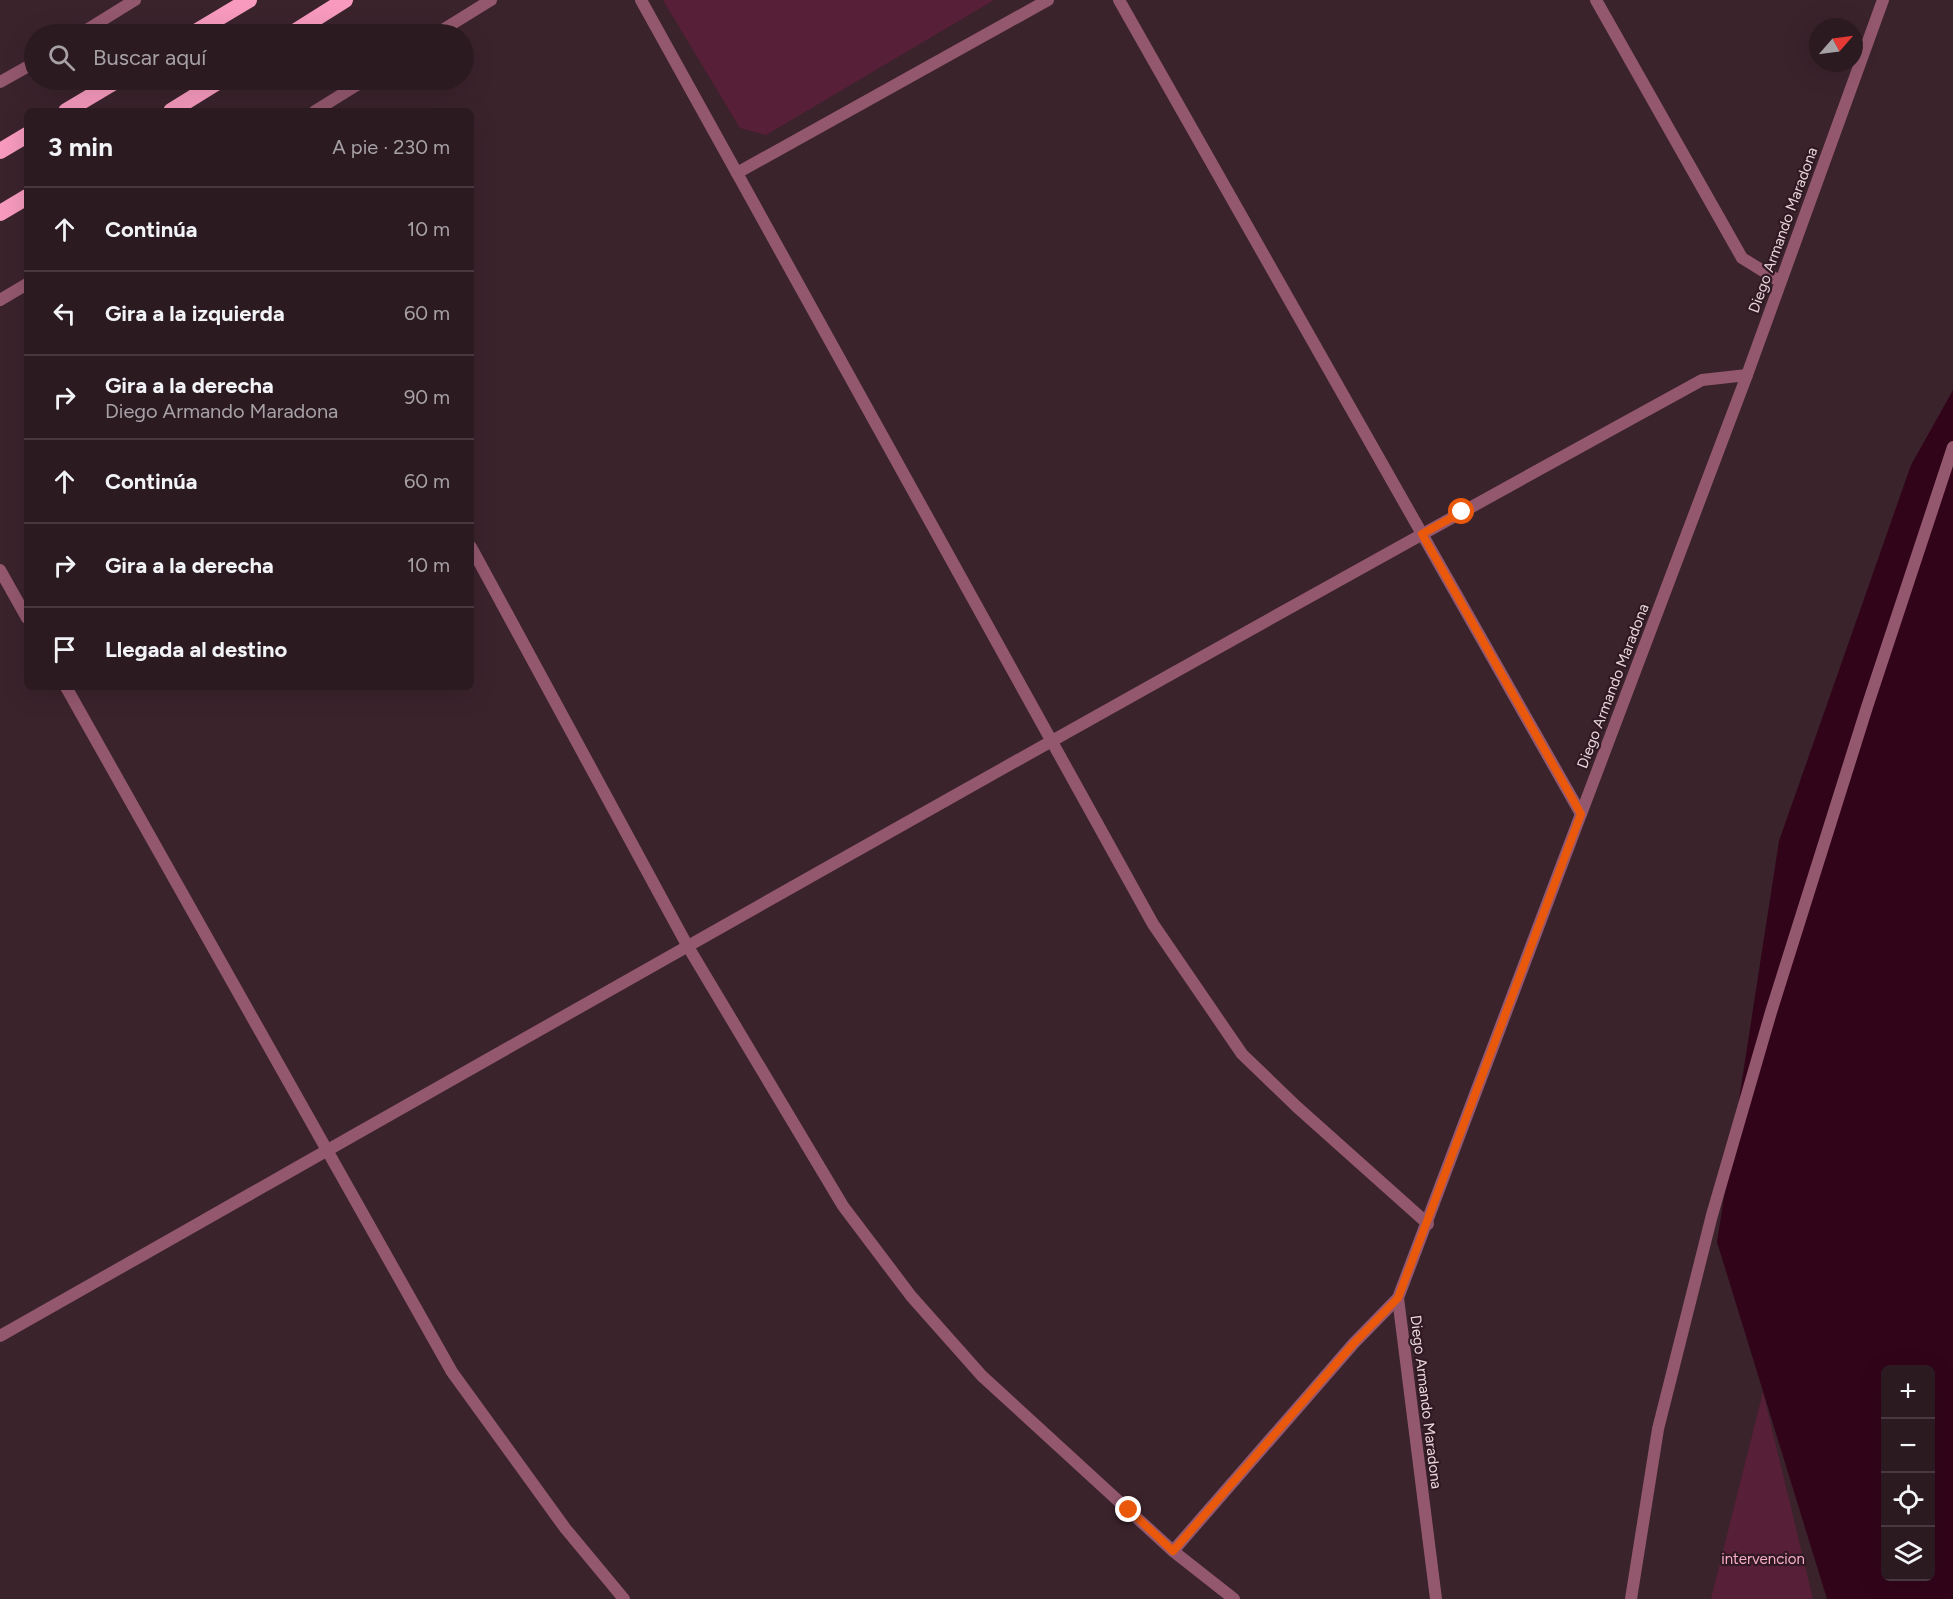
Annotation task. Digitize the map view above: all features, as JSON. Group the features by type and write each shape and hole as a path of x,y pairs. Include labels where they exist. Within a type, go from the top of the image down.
{"highway":[{"path":"209,24 249,0"},
{"path":"307,24 345,0"},
{"path":"71,108 101,90"},
{"path":"176,108 205,90"},
{"path":"0,151 24,137"},
{"path":"0,213 24,200"}],"street":[{"path":"96,24 135,0"},
{"path":"452,24 491,0"},
{"path":"641,0 1153,924 1242,1054 1297,1107 1428,1224"},
{"path":"737,173 1048,0"},
{"path":"1119,0 1581,814"},
{"path":"1596,0 1742,258 1779,281"},
{"name":"Diego Armando Maradona","path":"1436,1599 1398,1298 1428,1224 1747,375 1779,281 1883,0"},
{"path":"0,82 24,69"},
{"path":"320,108 349,90"},
{"path":"0,300 24,286"},
{"path":"0,1336 687,945 1422,534 1702,380 1747,375"},
{"path":"1631,1599 1658,1429 1712,1215 1771,1012 1863,718 1953,447"},
{"path":"474,553 687,945 843,1206 911,1296 982,1376 1173,1551 1234,1599"},
{"path":"0,570 24,613"},
{"path":"68,690 452,1372 565,1528 624,1599"},
{"path":"1173,1551 1354,1343 1398,1298"}],"green space":[{"path":"663,0 994,0 766,135 740,128"},
{"name":"intervencion","path":"1763,1392 1813,1599 1711,1599"}],"shaded area":[{"path":"1953,390 1953,1599 1827,1599 1717,1242 1779,841 1911,465"}],"route":[{"path":"1129,1510 1173,1551 1354,1343 1398,1298 1428,1224 1581,814 1422,534 1462,512"}]}
